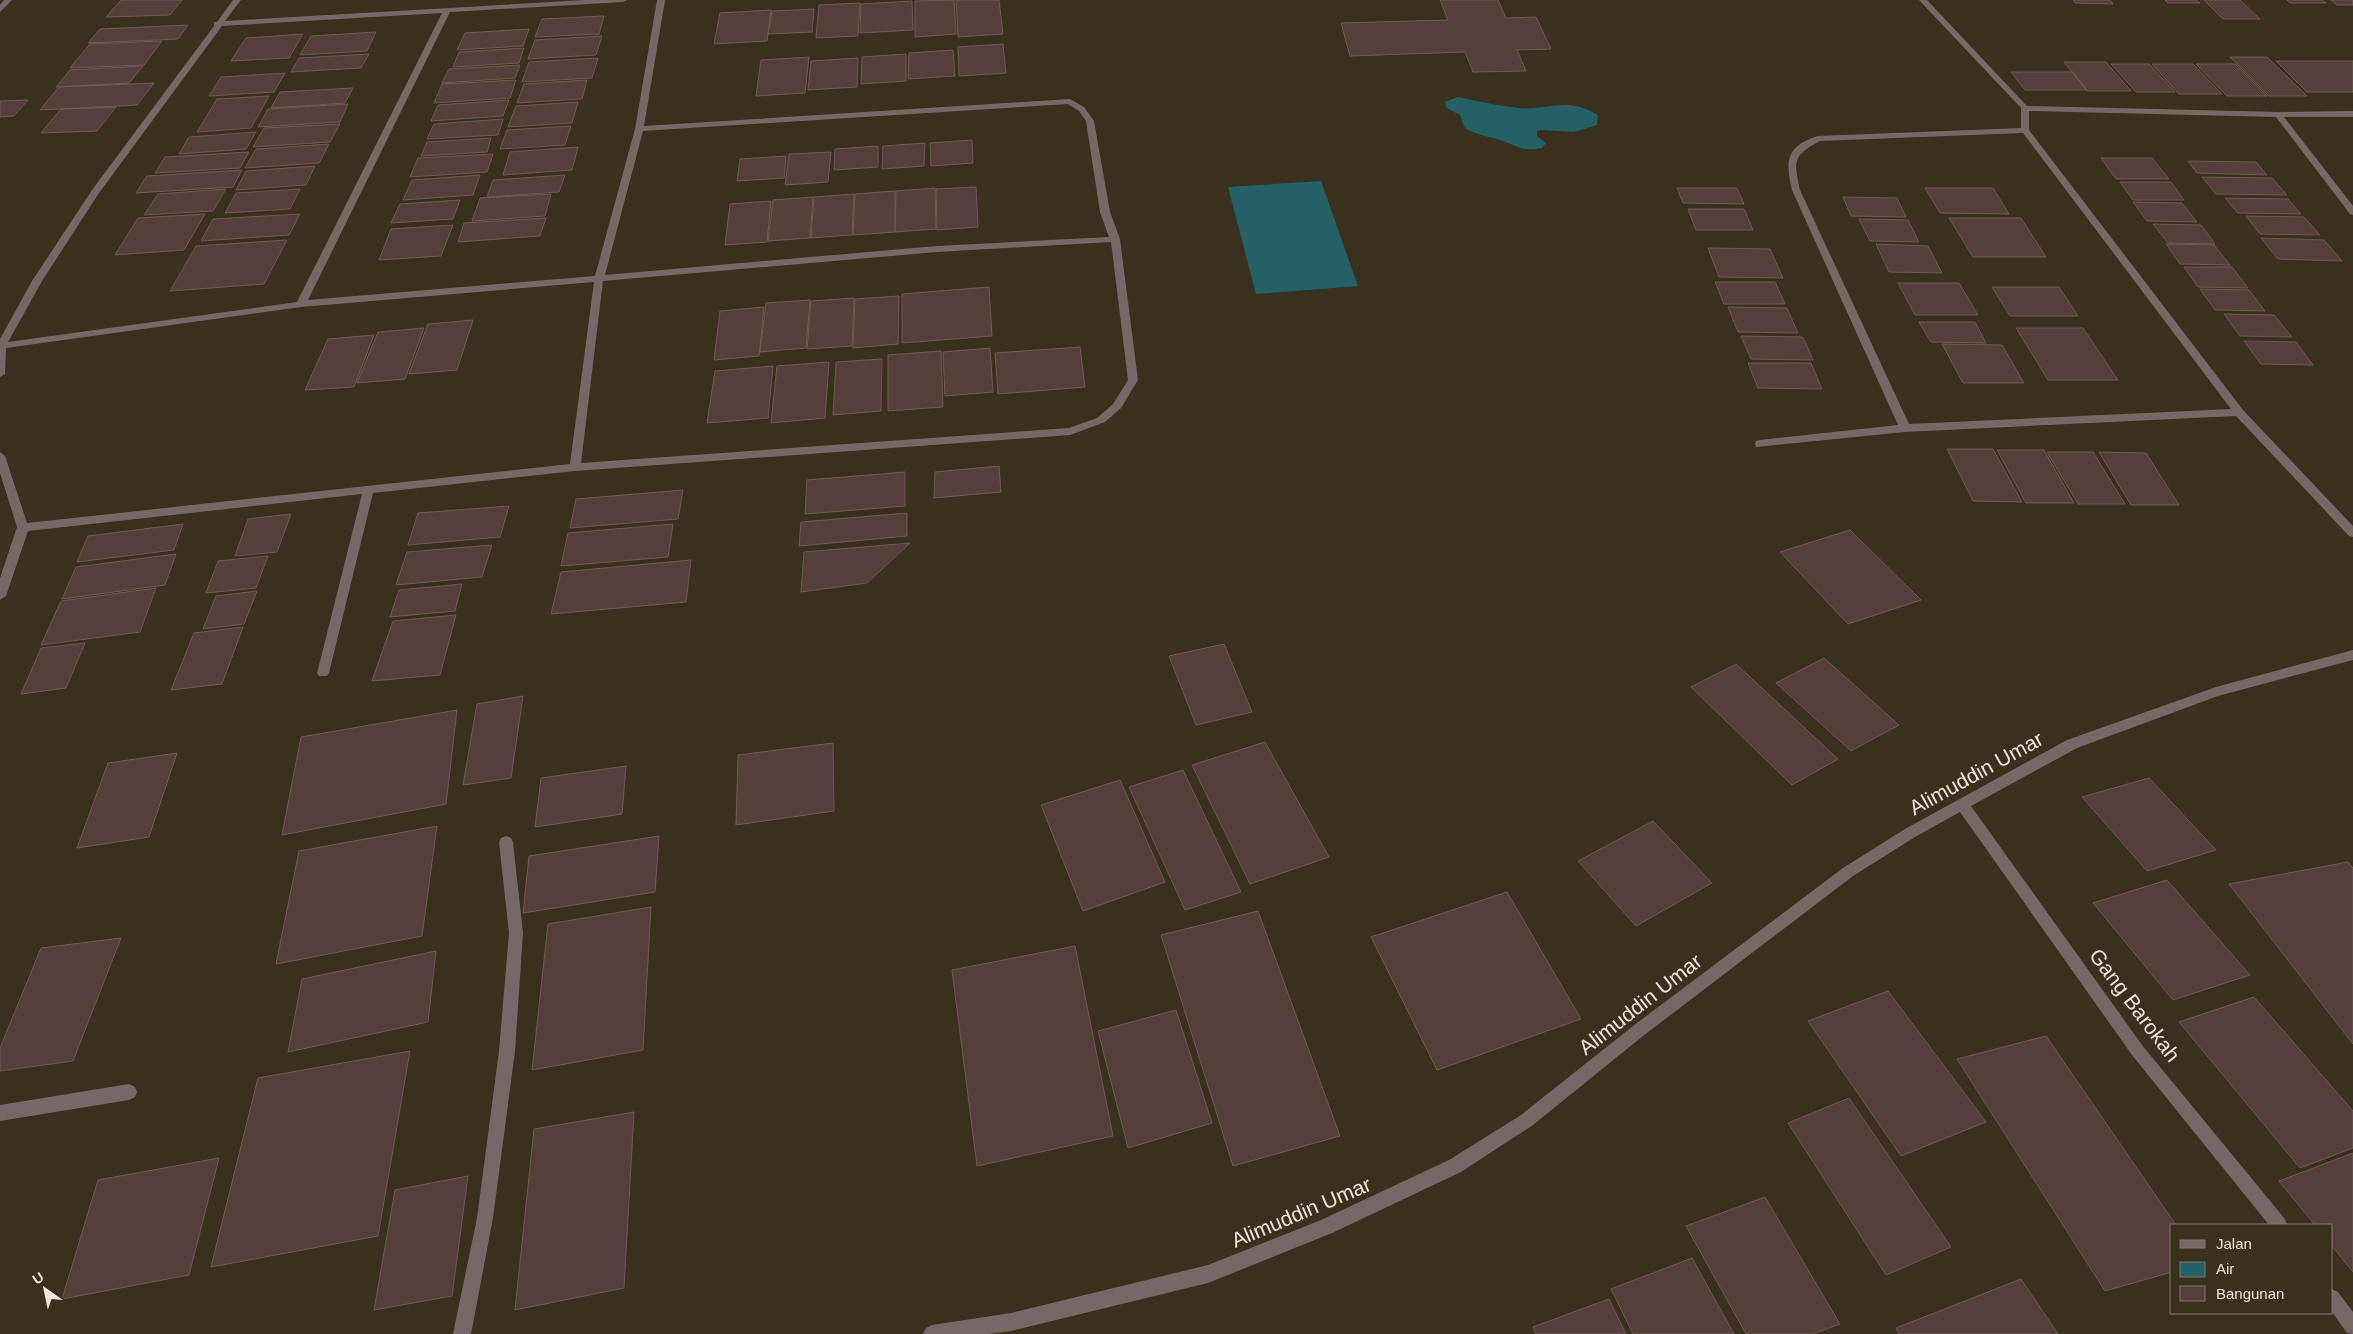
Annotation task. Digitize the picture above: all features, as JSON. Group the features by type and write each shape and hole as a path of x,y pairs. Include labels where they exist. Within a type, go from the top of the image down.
{"street":[{"path":"0,10 8,0"},
{"path":"0,374 2,346 37,281 95,192 217,24 237,0"},
{"path":"217,24 623,0"},
{"path":"575,467 599,278 639,129 661,0"},
{"path":"1923,0 2025,108 2025,130 2239,412 2353,533"},
{"path":"301,304 447,11"},
{"path":"23,527 575,467 1070,431 1102,420 1117,406 1133,380 1115,239 1105,212 1090,121 1085,112 1070,101 639,129"},
{"path":"2025,108 2278,115 2353,114"},
{"path":"2278,115 2353,212"},
{"path":"1905,428 1796,190 1790,161 1796,149 1818,139 2025,130"},
{"path":"2,346 301,304 937,248 1115,239"},
{"path":"1760,444 1905,428 2239,412"},
{"path":"0,456 23,527 0,596"},
{"path":"324,673 369,488"},
{"name":"Alimuddin Umar","path":"932,1334 1011,1322 1208,1274 1326,1227 1455,1166 1527,1120 1638,1030 1848,872 1910,834 2072,744 2216,692 2353,655"},
{"name":"Gang Barokah","path":"1962,805 2137,1050 2278,1224"},
{"path":"462,1334 485,1218 507,1051 516,933 506,842"},
{"path":"0,1113 129,1092"},
{"path":"2333,1299 2353,1327"}],"water":[{"path":"1458,97 1519,108 1559,105 1577,106 1598,115 1597,125 1574,132 1537,131 1537,136 1546,143 1542,148 1524,149 1477,134 1465,128 1460,115 1447,108 1445,102"},
{"path":"1321,181 1358,286 1256,294 1228,187"}],"building":[{"path":"121,0 182,0 170,15 106,17"},
{"path":"954,0 956,34 915,37 915,1"},
{"path":"956,0 999,0 1003,34 958,37"},
{"path":"1440,0 1498,0 1506,18 1536,17 1551,49 1517,50 1526,71 1473,72 1465,52 1350,56 1341,23 1448,20"},
{"path":"2073,0 2110,0 2113,4 2075,3"},
{"path":"2165,0 2196,0 2200,3 2168,3"},
{"path":"2204,0 2240,0 2260,19 2223,19"},
{"path":"2287,0 2322,0 2326,3 2290,3"},
{"path":"2331,0 2353,0 2353,5 2337,5"},
{"path":"912,1 913,30 860,33 861,4"},
{"path":"860,3 858,36 816,38 819,5"},
{"path":"814,9 812,32 768,34 772,11"},
{"path":"771,10 767,41 714,44 720,13"},
{"path":"604,16 599,34 535,37 542,19"},
{"path":"188,25 178,39 88,43 100,29"},
{"path":"529,29 523,46 457,50 465,33"},
{"path":"376,32 367,51 300,55 311,36"},
{"path":"303,34 289,58 231,61 246,38"},
{"path":"602,36 596,55 528,59 535,40"},
{"path":"162,41 144,65 70,68 90,44"},
{"path":"1003,44 1006,73 959,76 958,47"},
{"path":"524,48 519,63 453,67 459,52"},
{"path":"953,50 955,76 908,79 909,53"},
{"path":"369,54 361,68 291,72 299,58"},
{"path":"906,54 906,81 861,84 862,57"},
{"path":"809,57 805,93 756,96 761,60"},
{"path":"2230,57 2267,57 2307,96 2269,96"},
{"path":"598,58 592,78 522,82 529,62"},
{"path":"858,58 857,87 808,90 811,61"},
{"path":"2276,61 2353,61 2353,92 2307,92"},
{"path":"2064,62 2106,62 2131,91 2087,91"},
{"path":"2111,64 2149,64 2175,92 2136,92"},
{"path":"2152,64 2193,64 2222,94 2179,94"},
{"path":"2196,64 2235,64 2267,96 2227,96"},
{"path":"520,65 515,78 442,83 449,69"},
{"path":"143,66 129,83 56,87 70,70"},
{"path":"2011,72 2073,72 2087,90 2025,90"},
{"path":"285,73 274,92 209,96 221,77"},
{"path":"516,80 510,98 434,103 442,84"},
{"path":"587,80 582,99 517,103 524,84"},
{"path":"154,83 137,105 40,110 59,87"},
{"path":"353,88 345,103 271,108 280,92"},
{"path":"269,96 251,128 197,132 217,99"},
{"path":"28,100 14,116 0,117 0,101"},
{"path":"509,100 503,116 431,121 438,105"},
{"path":"578,102 572,123 508,127 516,106"},
{"path":"348,104 340,122 258,127 268,109"},
{"path":"116,107 97,131 41,133 61,109"},
{"path":"503,119 498,135 427,139 434,124"},
{"path":"340,124 330,142 253,147 264,128"},
{"path":"571,126 565,145 500,149 507,130"},
{"path":"256,132 246,149 179,154 189,137"},
{"path":"491,138 487,152 421,156 427,142"},
{"path":"972,140 973,163 931,166 930,143"},
{"path":"925,143 924,166 882,169 883,146"},
{"path":"329,144 319,163 245,168 256,149"},
{"path":"878,146 878,167 834,170 835,149"},
{"path":"578,147 572,170 503,175 510,152"},
{"path":"249,152 240,168 155,173 165,157"},
{"path":"831,152 828,182 785,185 789,154"},
{"path":"493,154 487,172 410,177 418,158"},
{"path":"786,156 784,178 737,181 740,159"},
{"path":"2101,158 2152,158 2169,179 2116,179"},
{"path":"2188,161 2256,162 2267,175 2197,173"},
{"path":"315,166 306,185 236,190 246,171"},
{"path":"242,170 233,187 136,193 147,176"},
{"path":"480,175 473,195 403,200 412,180"},
{"path":"565,175 559,192 487,197 493,180"},
{"path":"2202,177 2272,178 2287,195 2216,194"},
{"path":"2120,182 2171,182 2184,200 2133,200"},
{"path":"976,187 978,227 937,230 936,189"},
{"path":"935,188 936,229 895,232 896,191"},
{"path":"1677,188 1737,188 1744,204 1683,203"},
{"path":"1925,188 1993,188 2009,214 1940,213"},
{"path":"226,189 213,211 144,215 158,194"},
{"path":"300,189 290,209 225,213 236,193"},
{"path":"895,191 895,232 853,235 855,194"},
{"path":"551,194 545,216 472,221 480,198"},
{"path":"854,194 852,235 811,238 814,197"},
{"path":"813,197 810,238 768,241 773,200"},
{"path":"1843,197 1897,198 1906,217 1851,216"},
{"path":"2225,198 2288,199 2301,214 2238,213"},
{"path":"460,200 453,219 391,223 400,204"},
{"path":"771,201 767,242 725,245 730,204"},
{"path":"2133,202 2182,203 2197,222 2147,221"},
{"path":"1688,209 1744,209 1753,230 1696,230"},
{"path":"205,214 184,250 115,255 138,218"},
{"path":"300,214 289,235 201,241 213,219"},
{"path":"2246,216 2304,217 2320,235 2260,234"},
{"path":"546,218 540,236 458,242 464,223"},
{"path":"1949,218 2021,218 2046,257 1973,257"},
{"path":"1859,219 1908,220 1919,242 1870,241"},
{"path":"2153,224 2201,225 2215,244 2168,243"},
{"path":"453,225 441,256 379,260 391,229"},
{"path":"2261,238 2324,240 2342,261 2278,259"},
{"path":"287,240 264,284 170,291 196,246"},
{"path":"1876,244 1928,246 1942,273 1889,272"},
{"path":"2166,244 2214,245 2230,265 2180,264"},
{"path":"1708,248 1770,249 1783,278 1719,277"},
{"path":"2184,267 2232,267 2248,288 2198,287"},
{"path":"1715,282 1775,282 1785,304 1724,304"},
{"path":"1898,283 1959,283 1978,315 1915,315"},
{"path":"989,287 992,336 902,343 902,294"},
{"path":"1992,287 2059,287 2078,316 2010,316"},
{"path":"2200,289 2249,290 2265,311 2215,310"},
{"path":"899,296 898,344 853,348 855,299"},
{"path":"854,298 852,346 807,349 811,301"},
{"path":"810,300 806,348 760,352 766,303"},
{"path":"764,307 759,356 714,360 720,311"},
{"path":"1728,307 1787,308 1798,333 1738,332"},
{"path":"2224,314 2274,315 2292,337 2240,336"},
{"path":"473,320 457,370 409,374 428,324"},
{"path":"1919,322 1975,322 1986,343 1931,342"},
{"path":"424,328 405,379 357,383 378,332"},
{"path":"2016,328 2083,328 2118,380 2048,380"},
{"path":"374,335 354,387 305,390 328,339"},
{"path":"1741,336 1803,337 1813,360 1751,359"},
{"path":"2244,341 2296,342 2313,365 2261,364"},
{"path":"1942,344 2002,345 2024,383 1963,383"},
{"path":"1080,347 1085,387 998,394 995,353"},
{"path":"990,348 993,392 945,396 943,352"},
{"path":"941,351 943,407 888,411 888,355"},
{"path":"882,359 881,411 833,415 836,362"},
{"path":"829,362 825,418 771,423 777,366"},
{"path":"1748,363 1811,363 1822,389 1758,388"},
{"path":"773,366 768,418 707,423 715,371"},
{"path":"1947,449 1993,449 2022,502 1973,501"},
{"path":"1997,450 2044,450 2074,503 2026,503"},
{"path":"2047,452 2093,452 2125,504 2078,504"},
{"path":"2099,452 2146,453 2179,505 2131,505"},
{"path":"999,466 1001,492 934,498 935,472"},
{"path":"905,472 905,506 805,514 807,480"},
{"path":"683,490 678,519 570,528 576,499"},
{"path":"509,506 500,537 408,545 418,513"},
{"path":"907,513 907,536 799,546 801,522"},
{"path":"291,514 277,552 235,556 248,519"},
{"path":"183,524 174,550 77,562 88,536"},
{"path":"673,524 668,557 561,566 568,533"},
{"path":"1850,530 1921,600 1848,624 1780,552"},
{"path":"910,543 867,583 801,592 804,552"},
{"path":"492,545 482,577 396,585 407,552"},
{"path":"176,554 165,585 62,599 76,567"},
{"path":"268,556 256,588 206,593 218,561"},
{"path":"691,560 686,602 551,614 561,572"},
{"path":"462,584 455,611 390,617 399,590"},
{"path":"156,588 140,632 41,645 61,601"},
{"path":"257,591 244,624 203,629 216,596"},
{"path":"456,615 440,675 372,681 393,621"},
{"path":"243,627 222,684 171,690 194,633"},
{"path":"85,643 66,688 21,694 41,648"},
{"path":"1224,644 1252,712 1196,725 1169,656"},
{"path":"1824,658 1899,725 1851,751 1776,683"},
{"path":"1736,664 1838,759 1792,785 1691,687"},
{"path":"523,696 511,778 463,785 477,704"},
{"path":"457,710 446,804 282,835 301,737"},
{"path":"1265,742 1329,857 1250,884 1192,765"},
{"path":"833,743 834,811 736,825 738,755"},
{"path":"177,753 149,837 77,848 108,763"},
{"path":"626,766 622,814 535,827 541,778"},
{"path":"1183,770 1241,892 1185,910 1129,787"},
{"path":"2149,778 2216,850 2147,871 2082,797"},
{"path":"1120,780 1165,882 1083,911 1041,805"},
{"path":"1653,821 1712,883 1636,926 1578,861"},
{"path":"437,826 422,936 276,964 299,851"},
{"path":"659,836 655,892 523,913 529,856"},
{"path":"2348,862 2353,868 2353,1044 2229,884"},
{"path":"2167,880 2250,975 2173,1000 2093,903"},
{"path":"1507,892 1581,1019 1437,1070 1371,937"},
{"path":"651,907 643,1050 532,1070 548,924"},
{"path":"1258,911 1340,1136 1233,1166 1161,935"},
{"path":"121,938 73,1061 0,1071 0,1048 41,948"},
{"path":"1075,946 1113,1136 977,1166 952,970"},
{"path":"436,951 428,1022 288,1052 302,979"},
{"path":"1888,991 1986,1122 1901,1156 1808,1021"},
{"path":"2254,997 2353,1111 2353,1148 2300,1168 2179,1022"},
{"path":"1176,1010 1212,1123 1128,1148 1098,1031"},
{"path":"2046,1036 2175,1224 2170,1224 2170,1273 2105,1291 1957,1059"},
{"path":"410,1051 378,1236 211,1267 258,1078"},
{"path":"1849,1098 1951,1247 1886,1275 1788,1123"},
{"path":"634,1112 624,1288 515,1310 534,1129"},
{"path":"2353,1153 2353,1272 2333,1247 2333,1224 2314,1224 2279,1181"},
{"path":"219,1158 189,1275 62,1299 98,1180"},
{"path":"468,1176 452,1296 374,1310 395,1190"},
{"path":"1765,1197 1840,1324 1813,1334 1746,1334 1686,1226"},
{"path":"1692,1258 1734,1334 1633,1334 1611,1289"},
{"path":"2021,1279 2058,1334 1899,1334 1896,1328"},
{"path":"1609,1299 1626,1334 1536,1334 1533,1327"}]}
